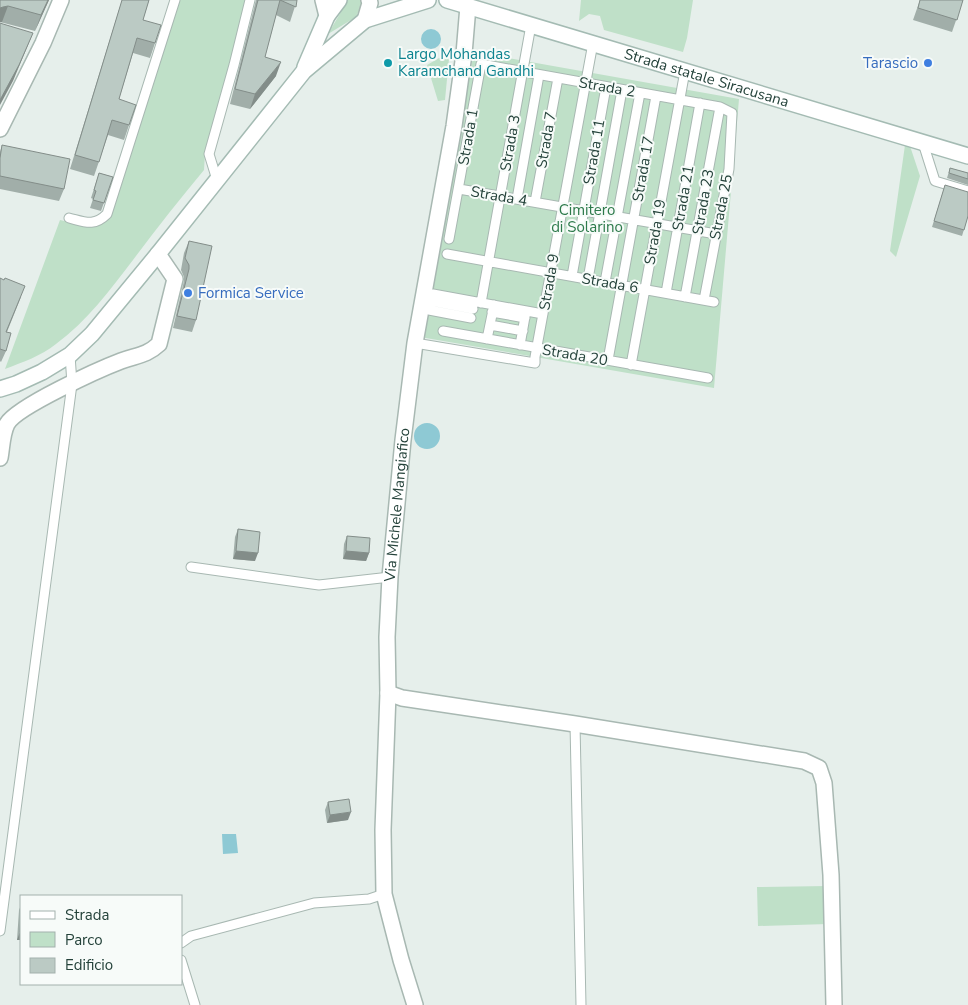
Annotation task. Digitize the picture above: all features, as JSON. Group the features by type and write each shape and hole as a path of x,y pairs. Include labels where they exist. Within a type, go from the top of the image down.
{"street":[{"path":"0,129 44,43 61,0"},
{"path":"323,0 326,16"},
{"path":"304,71 326,16 340,0"},
{"path":"365,20 370,0"},
{"path":"0,389 42,372 70,355 92,334 304,71 365,20 428,0"},
{"name":"Strada statale Siracusana","path":"446,0 968,156"},
{"name":"Via Michele Mangiafico","path":"415,1005 384,894 383,830 390,578 402,440 415,343 454,126 464,54 468,6"},
{"path":"26,38 44,43"},
{"path":"0,458 4,433 8,422 25,408 102,369 151,351 159,344 175,279 158,254"},
{"path":"388,693 402,698 575,724 804,762 819,768 824,783 831,875 834,1005"}],"lane":[{"path":"69,218 94,223 107,214 174,0"},
{"path":"217,180 210,154 250,0"},
{"name":"Strada 3","path":"468,336 488,262 531,25"},
{"name":"Strada 9","path":"415,343 535,363 592,43"},
{"name":"Strada 2","path":"481,64 700,103 720,107 732,112"},
{"name":"Strada 1","path":"449,240 481,64"},
{"name":"Strada 19","path":"632,364 685,71"},
{"path":"516,199 539,75"},
{"name":"Strada 7","path":"535,202 558,78"},
{"name":"Strada 11","path":"572,276 606,87"},
{"path":"588,279 622,90"},
{"path":"606,282 640,93"},
{"name":"Strada 17","path":"608,360 656,96"},
{"name":"Strada 21","path":"666,293 700,103"},
{"name":"Strada 23","path":"685,296 720,107"},
{"name":"Strada 25","path":"704,300 729,169 732,112"},
{"path":"922,142 935,181 968,190"},
{"name":"Strada 4","path":"459,189 716,234"},
{"name":"Strada 6","path":"447,254 714,302"},
{"path":"475,308 431,302 475,308 493,308 526,314 544,314"},
{"path":"487,339 493,308"},
{"path":"520,345 526,314"},
{"path":"490,325 523,331"},
{"name":"Strada 20","path":"443,331 708,378"},
{"path":"0,931 72,384 70,355"},
{"path":"191,567 319,584 390,578"},
{"path":"575,724 581,1005"},
{"path":"182,943 191,936 314,903 370,899 384,894"},
{"path":"182,963 195,1005"}],"green space":[{"path":"178,0 246,0 229,71 205,154 204,170 107,294 78,325 44,352 5,369 60,220 91,227 100,225 107,219"},
{"path":"348,0 360,0 362,3 356,17 328,34"},
{"path":"581,0 693,0 683,52 604,30 600,16 589,14 579,21"},
{"path":"450,48 445,100 438,101 427,65 441,57"},
{"name":"Cimitero di Solarino","path":"474,52 739,99 714,388 420,337"},
{"path":"905,145 910,146 920,176 896,257 890,251"},
{"path":"827,886 828,924 758,926 757,887"}],"water":[{"path":"431,29 438,32 441,39 438,46 431,49 424,46 421,39 424,32"},
{"path":"427,423 436,427 440,436 436,445 427,449 418,445 414,436 418,427"},
{"path":"222,834 236,834 238,853 223,854"}],"building":[{"path":"0,0 48,0 41,15 8,6 0,8"},
{"path":"122,0 149,0 143,20 161,25 155,43 137,38 119,99 136,105 129,125 112,120 99,162 75,155"},
{"path":"258,0 280,0 265,57 281,62 255,94 235,89"},
{"path":"280,0 297,0 296,7"},
{"path":"920,0 963,0 957,20 918,8"},
{"path":"0,23 33,33 19,65 0,100"},
{"path":"2,145 70,159 64,189 0,176"},
{"path":"950,168 968,173 968,179 949,173"},
{"path":"99,173 113,177 104,203 93,200"},
{"path":"945,185 968,192 968,216 964,230 934,221"},
{"name":"Formica Service","path":"189,241 212,246 196,320 177,316 189,269 185,258"},
{"path":"0,278 4,280 5,278 25,286 6,332 11,333 6,351 0,349"},
{"path":"238,529 260,532 258,553 236,551"},
{"path":"347,536 370,538 369,553 346,551"},
{"path":"349,799 351,812 330,815 328,802"}],"place":[{"name":"Largo Mohandas Karamchand Gandhi","path":"388,63"},
{"name":"Tarascio","path":"928,63"},
{"name":"Formica Service","path":"188,293"}]}
